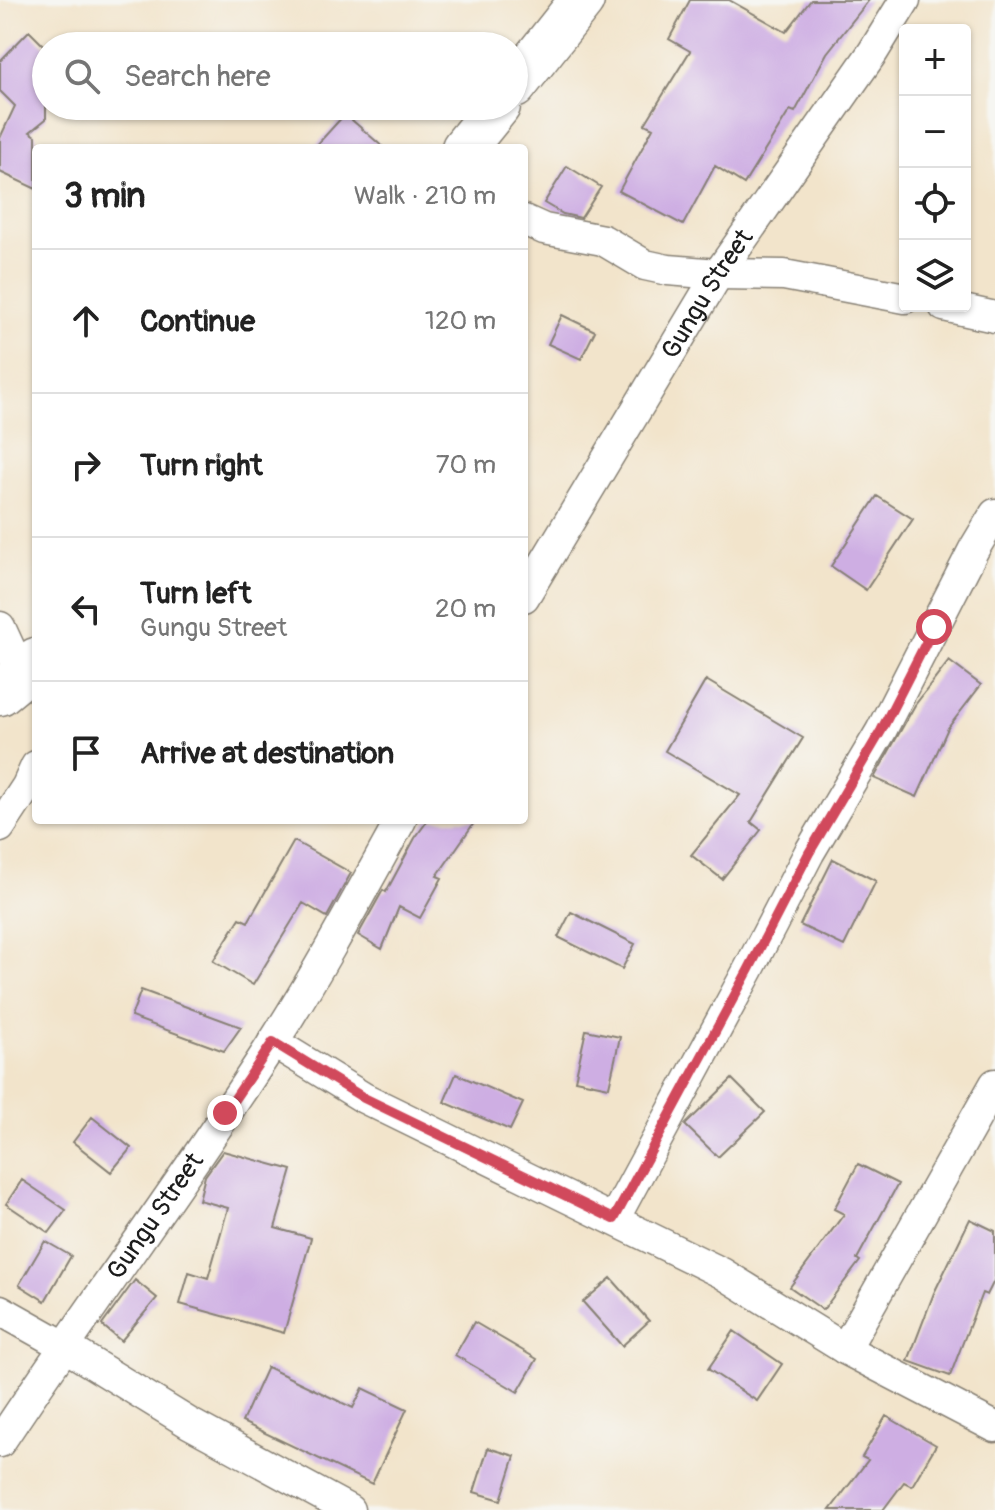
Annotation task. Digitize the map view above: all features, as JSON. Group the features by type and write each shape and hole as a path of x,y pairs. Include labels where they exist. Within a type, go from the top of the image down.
{"main road":[{"path":"528,68 582,0"},
{"path":"467,144 487,120"}],"street":[{"name":"Gungu Street","path":"528,590 718,274 873,52 905,0"},
{"path":"528,222 544,229 603,240 645,265 668,270 784,275 899,297"},
{"path":"971,312 995,317"},
{"path":"614,1219 809,853 881,731 995,514"},
{"path":"0,627 19,676"},
{"path":"0,827 32,775"},
{"name":"Gungu Street","path":"0,1442 273,1042 321,965 399,824"},
{"path":"273,1042 364,1098 722,1273 845,1349 995,1427"},
{"path":"845,1349 995,1084"},
{"path":"0,1310 189,1423 349,1510"}],"building":[{"path":"690,0 729,0 786,32 811,0 869,0 827,53 795,112 790,110 744,184 715,166 683,225 619,191 653,128 645,124 690,51 669,39"},
{"path":"29,31 32,34 32,120 45,120 30,132 36,136 36,144 32,144 32,187 0,172 0,138 15,106 0,91 0,61"},
{"path":"340,120 352,120 379,144 318,144"},
{"path":"567,166 601,187 581,218 563,214 544,203"},
{"path":"562,315 595,331 581,359 548,344"},
{"path":"877,496 913,519 866,590 831,566"},
{"path":"949,661 981,685 948,728 917,797 874,778 915,705"},
{"path":"706,680 803,738 751,822 761,830 722,879 691,855 740,795 665,751"},
{"path":"425,824 473,824 437,876 442,878 420,918 399,907 382,949 358,935"},
{"path":"294,841 351,873 327,917 303,903 253,985 213,961 240,918 248,922"},
{"path":"833,859 876,881 844,946 800,925"},
{"path":"571,912 635,944 622,969 558,937"},
{"path":"141,990 241,1027 224,1051 131,1017"},
{"path":"586,1030 620,1037 609,1087 575,1080"},
{"path":"456,1074 523,1103 510,1130 444,1102"},
{"path":"732,1079 765,1112 718,1157 685,1125"},
{"path":"92,1117 131,1148 111,1172 73,1142"},
{"path":"223,1151 292,1170 275,1228 311,1238 284,1333 180,1304 189,1272 208,1278 228,1208 199,1200 205,1176"},
{"path":"858,1164 898,1184 857,1259 860,1261 823,1310 790,1287 844,1214 834,1209"},
{"path":"22,1180 66,1210 49,1233 6,1204"},
{"path":"970,1219 995,1231 995,1279 987,1295 982,1293 950,1376 908,1361 934,1293"},
{"path":"45,1241 71,1256 45,1301 19,1285"},
{"path":"611,1278 649,1321 622,1346 583,1302"},
{"path":"135,1280 157,1298 121,1341 102,1325"},
{"path":"474,1322 537,1359 518,1392 455,1355"},
{"path":"734,1331 782,1364 757,1401 708,1369"},
{"path":"267,1367 353,1408 363,1388 407,1409 372,1484 242,1422"},
{"path":"886,1416 936,1445 912,1486 904,1482 883,1510 830,1510 868,1460 862,1457"},
{"path":"488,1448 515,1456 501,1500 474,1492"}],"route":[{"path":"225,1113 273,1042 364,1098 614,1219 809,853 881,731 934,627"}]}
